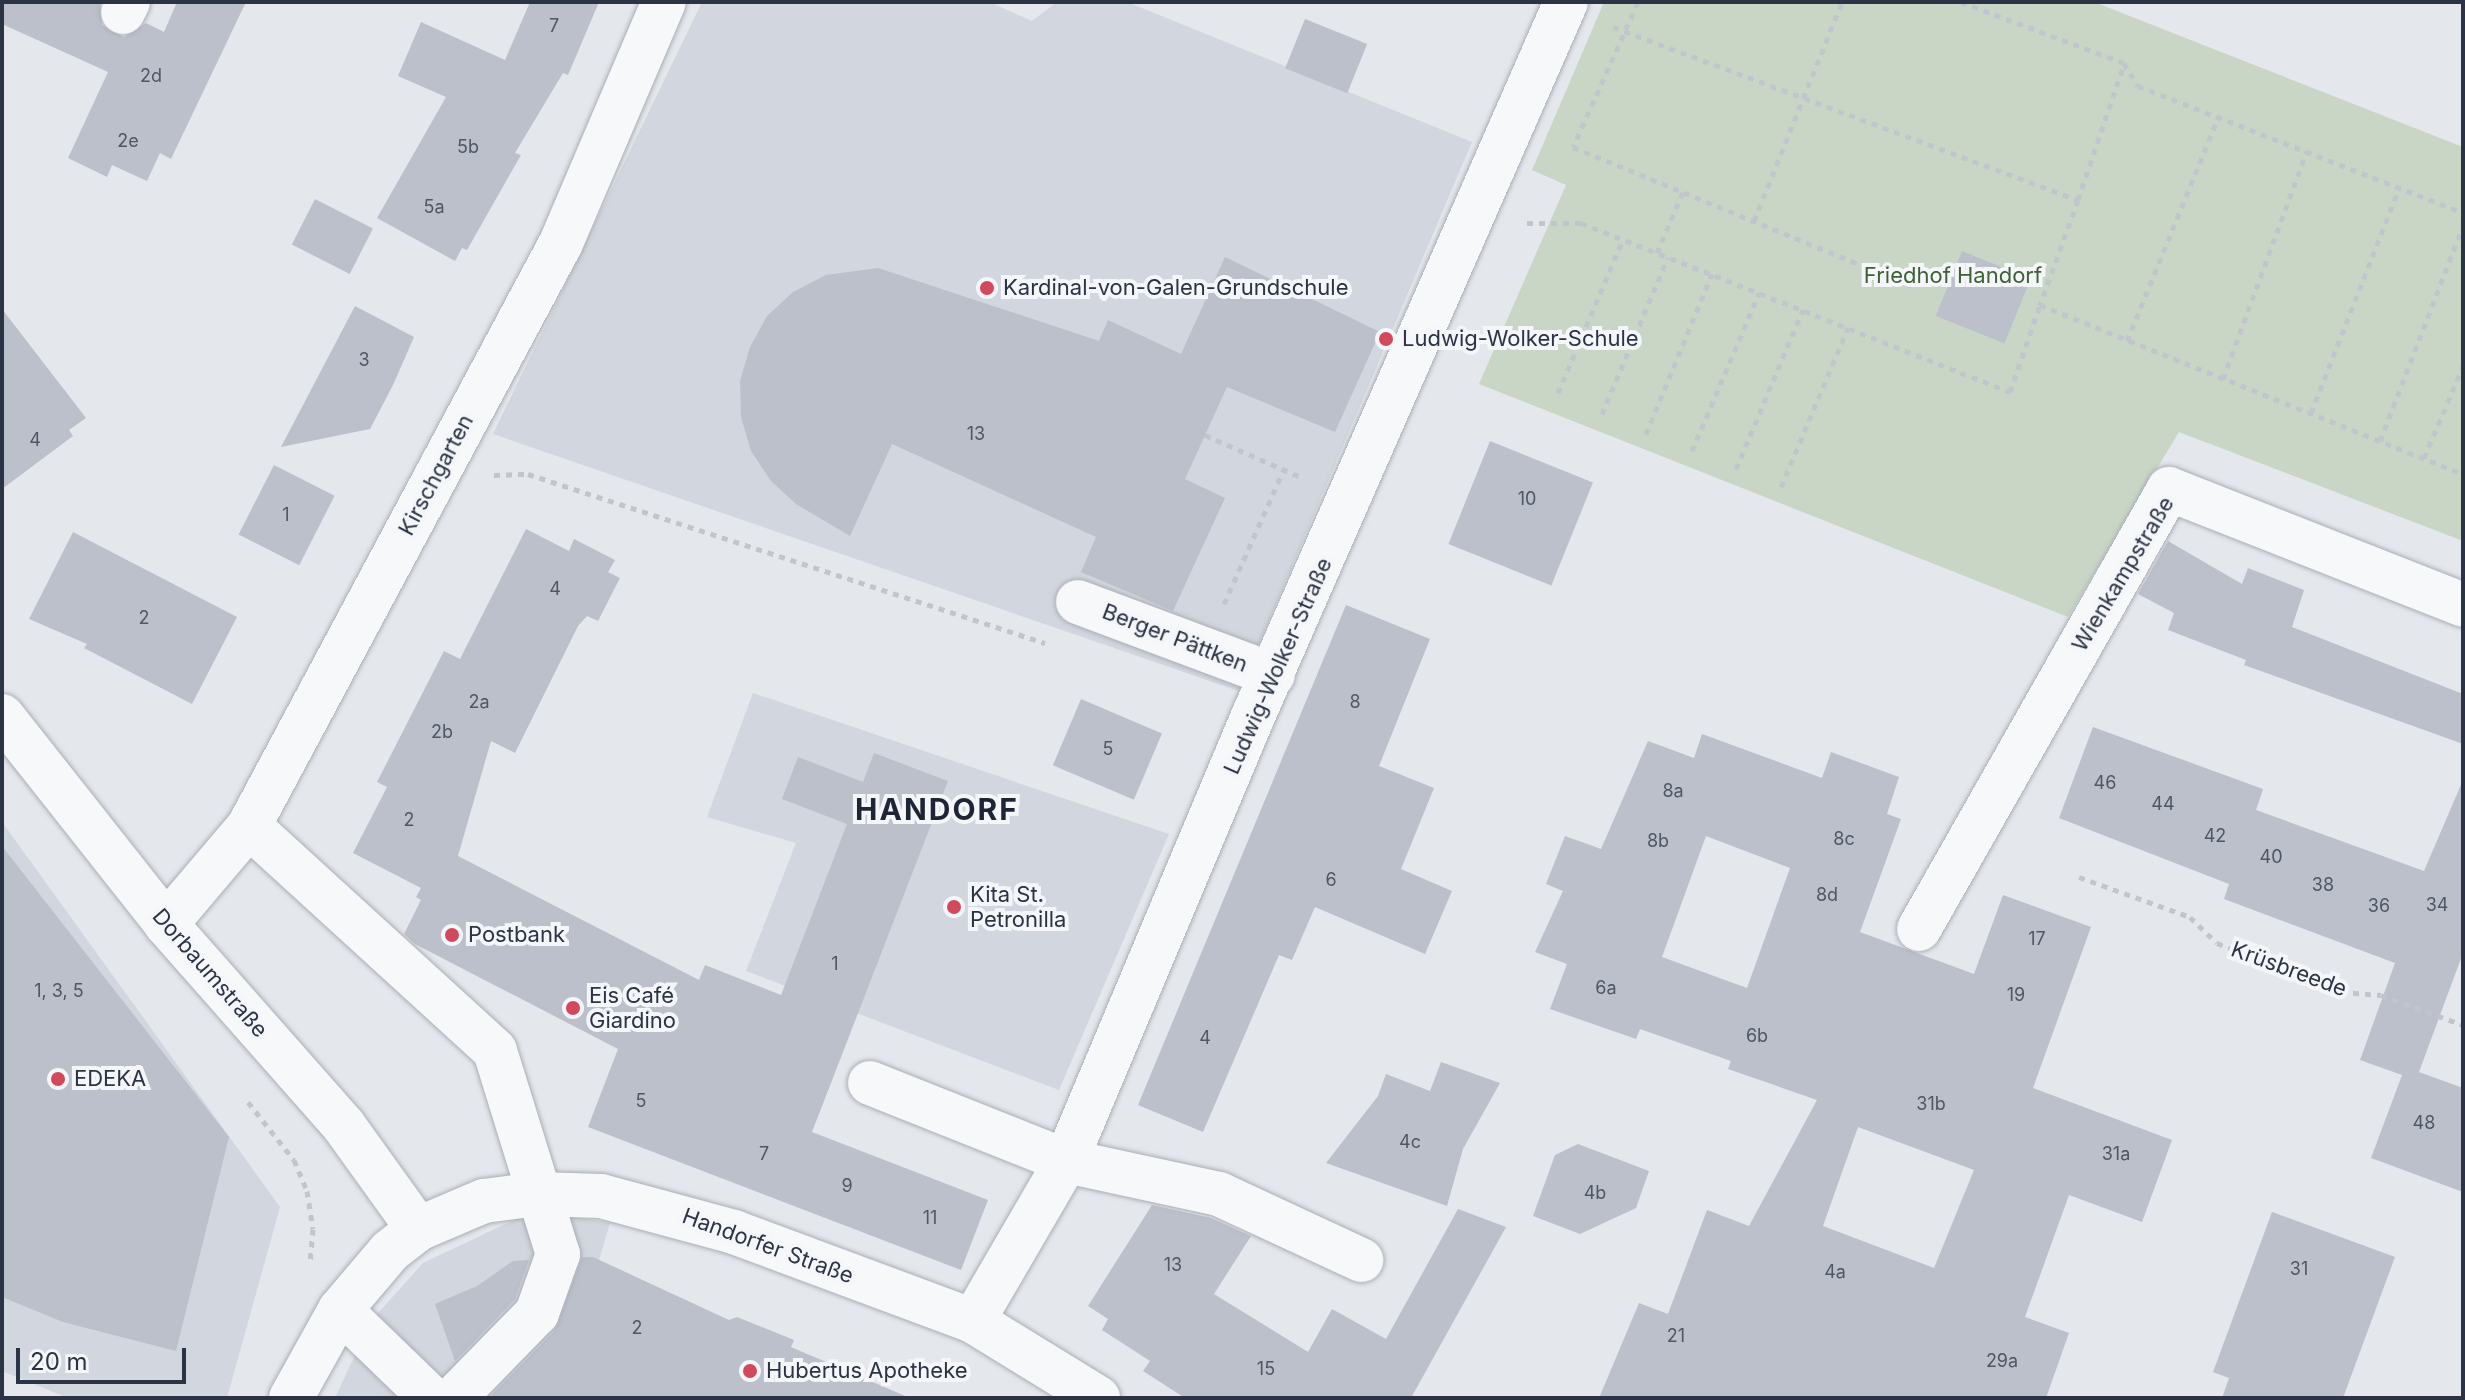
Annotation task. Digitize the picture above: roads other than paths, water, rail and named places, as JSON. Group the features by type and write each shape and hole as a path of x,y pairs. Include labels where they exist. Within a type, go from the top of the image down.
{"street":[{"name":"Kirschgarten","path":"166,924 249,826 561,243 664,2"},
{"name":"Ludwig-Wolker-Straße","path":"973,1321 1066,1161 1273,675 1565,5"},
{"name":"Wienkampstraße","path":"1919,929 2169,489 2463,605"},
{"name":"Berger Pättken","path":"1078,602 1273,675"},
{"name":"Dorbaumstraße","path":"2,716 166,924 344,1126 418,1229"},
{"path":"249,826 495,1051 558,1254 537,1313 454,1398"},
{"path":"870,1083 1066,1161 1219,1194 1361,1260"},
{"name":"Handorfer Straße","path":"291,1398 340,1310 390,1251 418,1229 484,1201 538,1194 601,1196 665,1209 973,1321 1098,1398"},
{"path":"340,1310 431,1398"}],"place":[{"name":"Kardinal-von-Galen-Grundschule","path":"987,288"},
{"name":"Ludwig-Wolker-Schule","path":"1386,339"},
{"name":"Kita St. Petronilla","path":"954,907"},
{"name":"Postbank","path":"452,935"},
{"name":"Eis Café Giardino","path":"573,1008"},
{"name":"EDEKA","path":"58,1079"},
{"name":"Hubertus Apotheke","path":"750,1371"}],"district":[{"name":"HANDORF","path":"937,809"}],"park label":[{"name":"Friedhof Handorf","path":"1953,276"}]}
